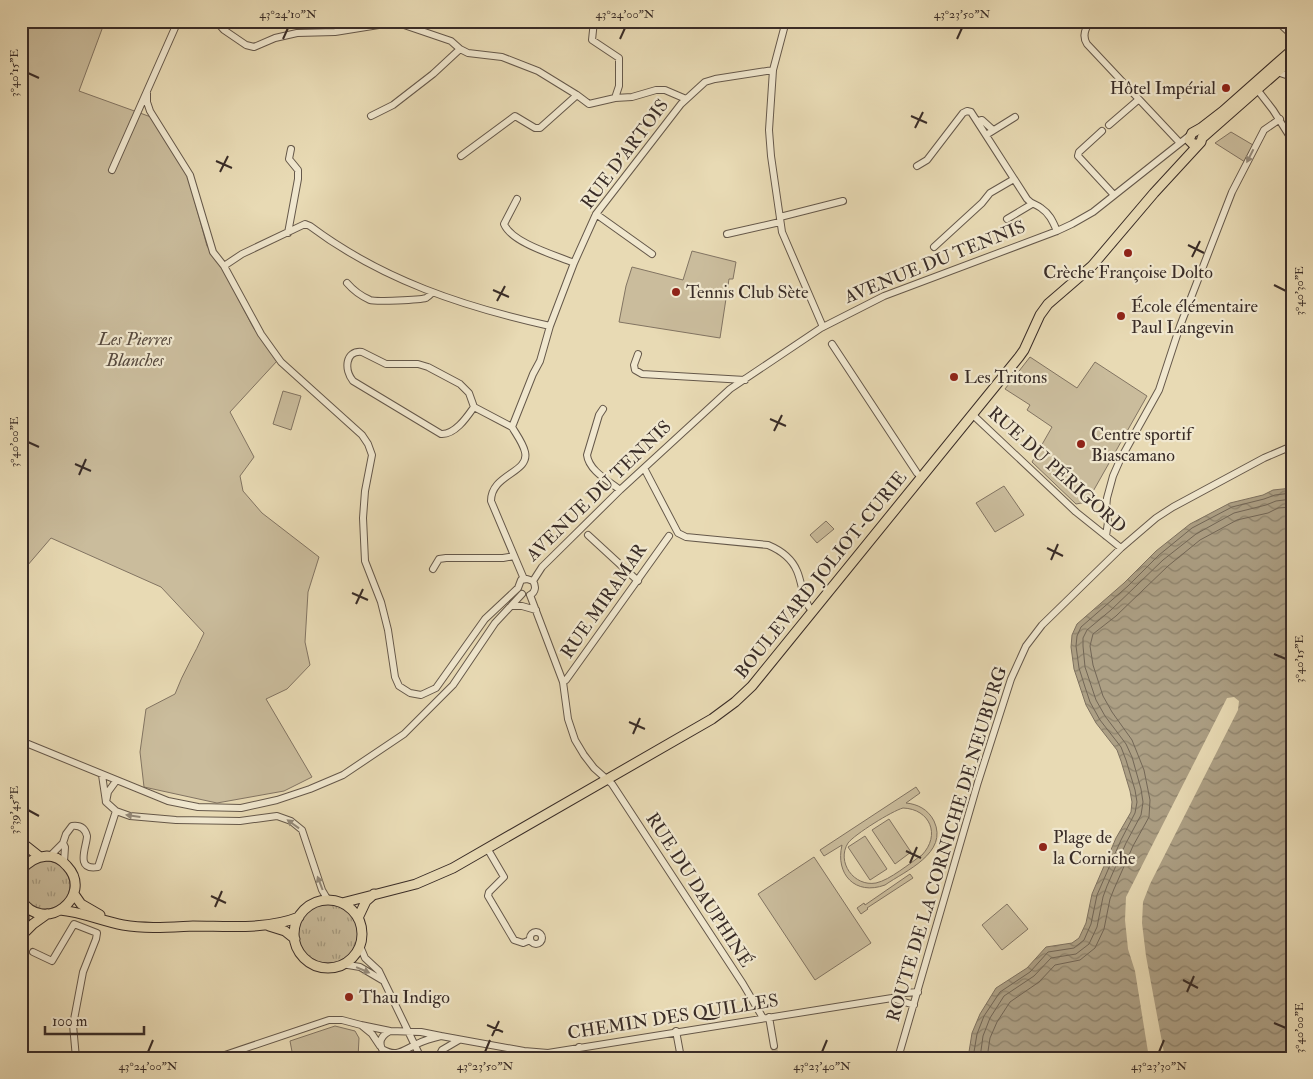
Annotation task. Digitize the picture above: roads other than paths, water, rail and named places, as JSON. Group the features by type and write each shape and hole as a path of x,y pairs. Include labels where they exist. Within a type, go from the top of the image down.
{"main road":[{"name":"AVENUE DU TENNIS","path":"1278,68 1292,50"},
{"name":"AVENUE DU TENNIS","path":"1194,139 1254,87 1292,59"},
{"name":"BOULEVARD JOLIOT-CURIE","path":"342,903 365,895 430,879 712,719 735,702 752,686 973,415 1024,350 1048,304 1092,266 1190,153 1194,139"},
{"path":"21,842 40,857"},
{"path":"22,935 47,914 66,906 74,894 74,877 64,862 50,856 40,857 31,860 23,869"},
{"path":"21,857 23,869"},
{"path":"74,894 81,904 111,922"},
{"path":"358,918 366,901 374,894"},
{"path":"328,900 342,903 354,912 362,927 360,946 350,960 342,964 327,968 312,964 301,954 295,939 296,924 299,916 315,903 328,900"},
{"path":"22,901 30,909 38,913 47,914"},
{"path":"22,901 22,935"},
{"path":"60,910 76,911 100,920 124,925 157,927 269,926 299,916"},
{"path":"269,926 285,931 295,939"}],"street":[{"path":"112,170 178,21"},
{"path":"216,21 224,30 251,47 258,47 275,38 297,33 335,32 391,23 404,25 451,41 468,53 502,57 538,71 589,104 616,98 632,97 656,90 665,90 686,99"},
{"path":"594,21 592,40 619,58 619,86 616,98"},
{"path":"786,21 773,70 769,130 780,220 787,246 823,327"},
{"path":"1091,21 1084,34 1087,44 1180,143"},
{"path":"1277,21 1292,35"},
{"path":"371,116 393,105 460,49"},
{"name":"AVENUE DU TENNIS","path":"1278,68 1292,55"},
{"path":"1278,68 1292,76"},
{"name":"RUE D'ARTOIS","path":"512,427 540,361 550,326 574,263 596,214 686,99 705,82 773,70"},
{"path":"1254,87 1280,119 1292,140"},
{"path":"147,93 150,111 190,175 213,252 224,266 261,334 281,362 362,435 368,444 372,454 365,491 363,534 365,561 381,602 388,630 395,677 399,686 410,693 421,695 436,688 485,619 520,591"},
{"path":"461,156 515,116 534,128 540,128 577,95"},
{"path":"1109,125 1138,100"},
{"path":"917,166 927,160 963,113 971,112 1027,199 1048,214 1057,231"},
{"path":"986,135 1014,117"},
{"path":"1106,536 1108,522 1107,498 1113,476 1159,390 1180,326 1232,192 1264,130 1280,119"},
{"path":"978,121 982,120 993,130"},
{"path":"1102,131 1079,152 1078,156 1114,195"},
{"name":"AVENUE DU TENNIS","path":"533,581 542,568 620,490 711,405 823,327 884,296 1057,231 1093,212 1180,143 1194,139"},
{"path":"288,232 298,179 298,170 289,159 291,149"},
{"path":"934,247 982,203 990,193 1014,179"},
{"path":"517,199 504,224 506,230 523,241 574,263"},
{"path":"727,234 843,201"},
{"path":"1007,219 1032,204"},
{"path":"596,214 652,254"},
{"path":"224,266 242,254 305,224 349,253 432,293 500,315 550,326"},
{"path":"347,283 354,290 371,300 378,301 392,299 416,300 428,297 432,293"},
{"path":"832,344 922,478"},
{"path":"474,408 451,432 441,434 353,381 348,375 346,368 348,360 358,351 386,364 418,364 428,367 460,384 469,393 474,408 512,427 525,450 526,458 523,464 497,484 491,493 491,500 524,579"},
{"path":"638,354 634,365 635,370 642,374 745,380"},
{"path":"603,409 599,415 587,455 588,462 620,490"},
{"name":"RUE DU PÉRIGORD","path":"973,415 1076,512 1121,548"},
{"name":"ROUTE DE LA CORNICHE DE NEUBURG","path":"898,1058 1001,706 1018,660 1026,646 1042,625 1121,548 1156,518 1264,458 1292,446"},
{"path":"644,468 678,533 686,537 768,545 780,550 797,570 807,606 813,612"},
{"path":"588,535 638,580"},
{"name":"RUE MIRAMAR","path":"563,682 669,536"},
{"path":"433,569 439,560 446,558 503,558 514,556"},
{"path":"520,591 530,595 535,588 533,581 524,579"},
{"path":"21,741 116,781 168,801 184,805 241,808 277,800 343,775 404,734 454,685 495,623 511,606 520,591 520,582 524,579"},
{"name":"RUE DU DAUPHINÉ","path":"530,595 563,682 568,719 576,740 589,762 608,779 766,1018"},
{"path":"511,606 522,606 536,610"},
{"path":"102,775 106,802 116,811 130,816 176,820 240,821 277,816 291,820 302,830 322,890 328,900"},
{"path":"106,802 108,792 116,781"},
{"path":"50,856 63,844 66,834 72,826 78,826 84,830 87,839 83,857 90,866 98,867 116,811"},
{"path":"63,844 65,847 64,862"},
{"path":"487,848 504,877 489,892 488,896 514,940 523,943 530,940"},
{"path":"33,952 52,961 74,924 97,933 83,972 73,1025 76,1058"},
{"path":"360,946 365,958 379,971 421,1058"},
{"path":"342,964 360,967 382,980"},
{"name":"CHEMIN DES QUILLES","path":"407,1032 431,1033 460,1040 542,1053 892,998 905,993 918,992"},
{"name":"CHEMIN DES QUILLES","path":"892,998 914,1005"},
{"path":"766,1018 774,1046"},
{"path":"216,1058 329,1020 342,1020 390,1031 407,1032"},
{"path":"361,1025 388,1052 401,1053 414,1045"},
{"path":"381,1047 382,1038 390,1031"},
{"path":"676,1031 680,1058"},
{"name":"CHEMIN DES QUILLES","path":"414,1045 429,1038 441,1036"},
{"path":"438,1058 442,1050 460,1040"},
{"path":"579,1047 581,1058"}],"water":[{"path":"1292,488 1292,1058 968,1058 972,1033 980,1014 996,988 1027,968 1046,947 1072,943 1079,938 1086,923 1092,894 1116,838 1131,812 1130,791 1117,750 1096,723 1086,705 1074,669 1071,647 1072,635 1077,624 1124,583 1156,551 1190,524 1230,503 1263,495 1273,490"}],"tunnel":[{"path":"774,1046 776,1058"}],"place":[{"name":"Hôtel Impérial","path":"1226,88"},
{"name":"Crèche Françoise Dolto","path":"1128,253"},
{"name":"Tennis Club Sète","path":"676,292"},
{"name":"École élémentaire Paul Langevin","path":"1121,316"},
{"name":"Les Tritons","path":"954,377"},
{"name":"Centre sportif Biascamano","path":"1081,444"},
{"name":"Plage de la Corniche","path":"1043,847"},
{"name":"Thau Indigo","path":"349,997"}],"park label":[{"name":"Les Pierres Blanches","path":"135,349"}]}
